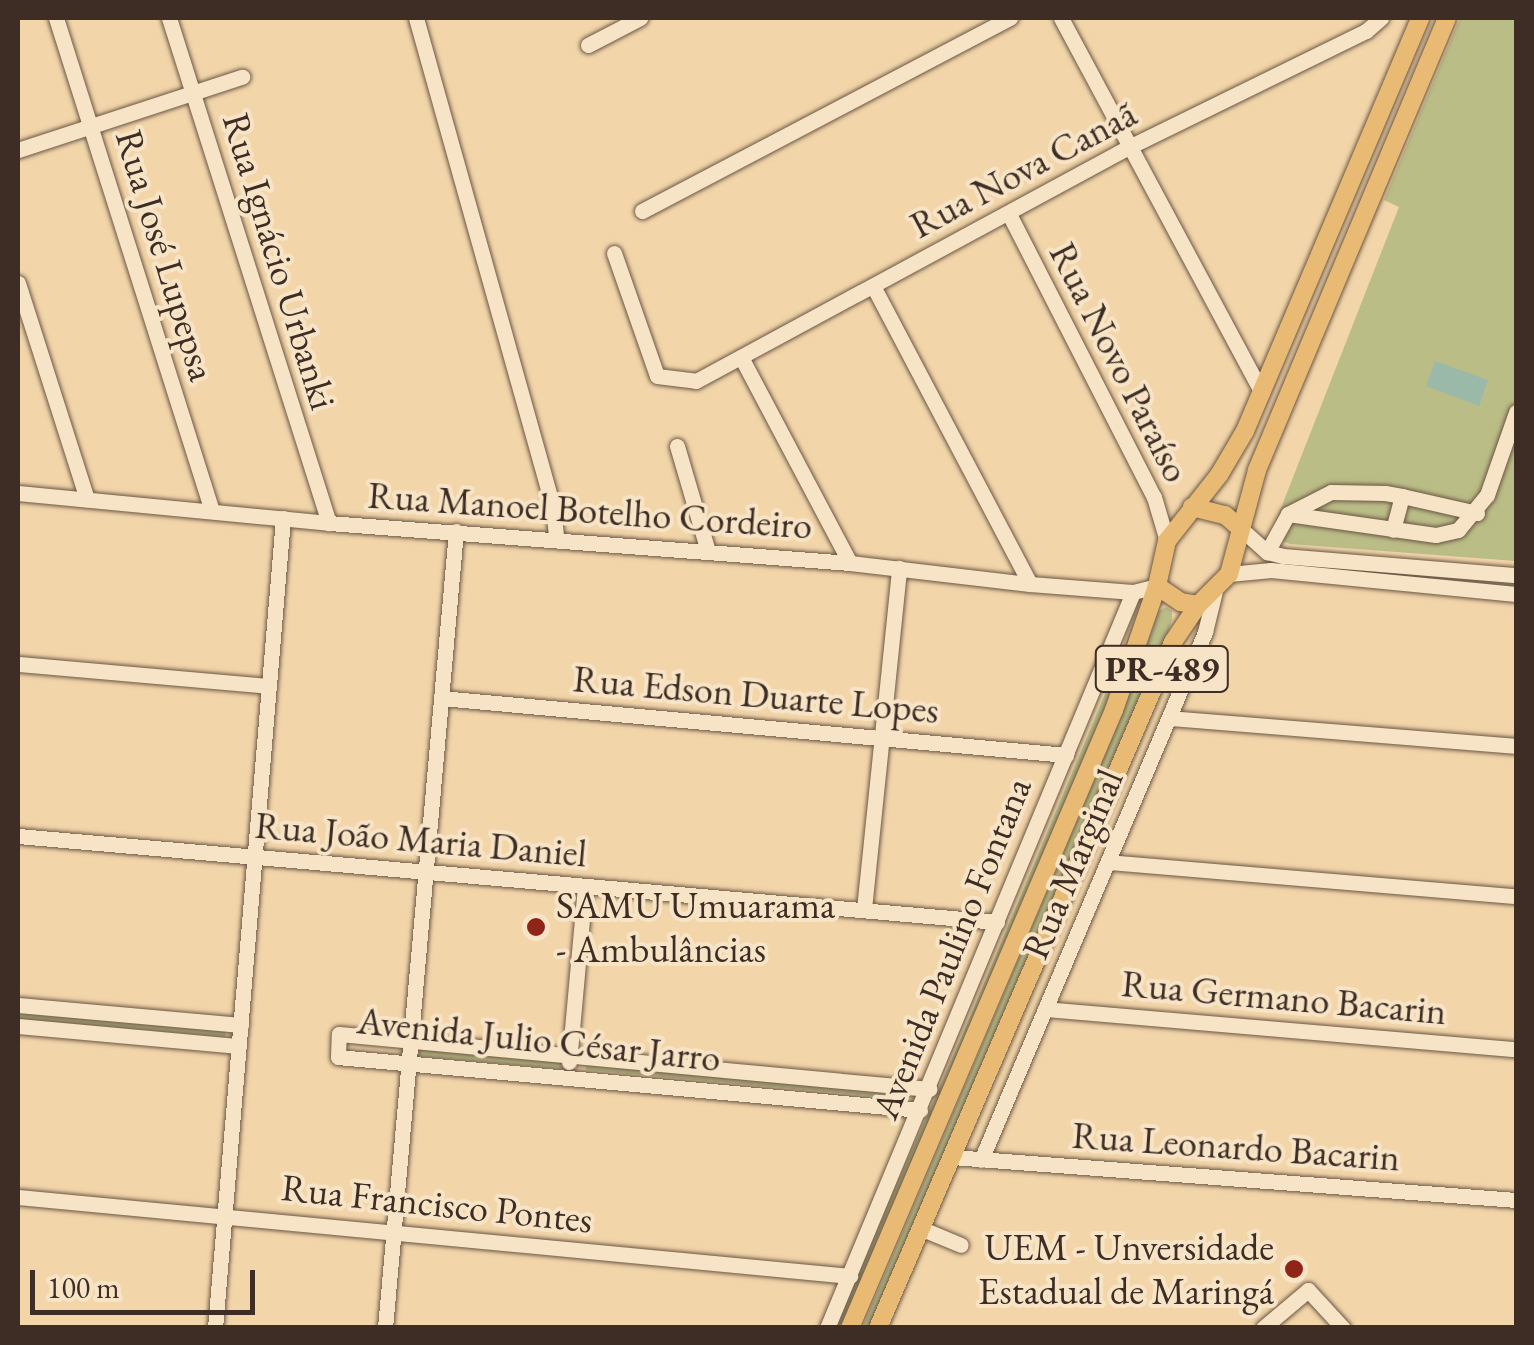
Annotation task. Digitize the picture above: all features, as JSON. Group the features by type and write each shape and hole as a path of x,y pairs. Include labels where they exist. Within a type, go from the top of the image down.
{"main road":[{"name":"PR-489","path":"850,1328 1114,710 1157,586 1167,541 1231,456 1262,393 1420,18"},
{"name":"PR-489","path":"878,1328 1173,642 1198,605 1229,574 1239,527 1288,392 1447,18"},
{"path":"1192,507 1224,515 1239,527"},
{"path":"1157,586 1181,602 1198,605"}],"street":[{"name":"Rua José Lupepsa","path":"56,18 212,512"},
{"name":"Rua Ignácio Urbanki","path":"169,18 328,524"},
{"path":"416,18 554,507 556,538"},
{"path":"588,45 640,18"},
{"path":"642,211 1010,18"},
{"path":"1061,18 1262,393"},
{"name":"Rua Nova Canaã","path":"614,253 657,376 696,381 1131,146 1366,31 1381,18"},
{"path":"18,150 242,77"},
{"name":"Rua Novo Paraíso","path":"1009,214 1154,496 1167,541"},
{"path":"18,283 88,499"},
{"path":"872,286 1030,584"},
{"path":"740,357 850,563"},
{"path":"1288,514 1448,534 1477,513 1516,412"},
{"path":"677,446 708,551"},
{"path":"1267,552 1288,514 1331,492 1402,496 1477,513"},
{"name":"Rua Manoel Botelho Cordeiro","path":"18,493 328,524 456,530 850,563 1030,584 1132,592 1157,586"},
{"path":"1393,530 1402,496"},
{"path":"216,1328 284,518"},
{"path":"1239,527 1267,552 1516,575"},
{"path":"385,1328 456,530"},
{"path":"864,909 899,568"},
{"path":"1229,574 1271,570 1516,594"},
{"name":"Rua Marginal","path":"981,1160 1170,718 1205,632 1215,591"},
{"name":"Avenida Paulino Fontana","path":"827,1328 1132,592"},
{"path":"18,664 269,686"},
{"name":"Rua Edson Duarte Lopes","path":"441,698 1066,756"},
{"path":"1170,718 1516,746"},
{"name":"Rua João Maria Daniel","path":"18,836 997,922"},
{"path":"1108,862 1516,896"},
{"path":"568,1078 586,886"},
{"path":"18,1004 241,1025"},
{"name":"Rua Germano Bacarin","path":"1045,1008 1516,1049"},
{"path":"18,1026 239,1046"},
{"name":"Avenida Julio César Jarro","path":"920,1110 338,1057 339,1034 929,1089"},
{"name":"Rua Leonardo Bacarin","path":"952,1156 1516,1200"},
{"name":"Rua Francisco Pontes","path":"18,1197 850,1276"},
{"path":"920,1228 962,1245"},
{"path":"1262,1328 1308,1290 1343,1328"}],"green space":[{"path":"1460,18 1516,18 1516,561 1290,544 1270,536 1399,207 1384,200"},
{"path":"1166,607 1172,611 1167,636 874,1327 862,1328 1120,720 1159,611"},
{"path":"1140,610 1111,702 845,1327 833,1328 962,1036"},
{"path":"18,1012 226,1030 225,1037 18,1019"},
{"path":"419,1047 564,1061 563,1069 419,1056"},
{"path":"587,1062 906,1091 904,1099 586,1070"}],"shaded area":[{"path":"1435,361 1488,380 1479,406 1426,386"}],"place":[{"name":"SAMU Umuarama - Ambulâncias","path":"536,927"},
{"name":"UEM - Unversidade Estadual de Maringá","path":"1294,1269"}]}
